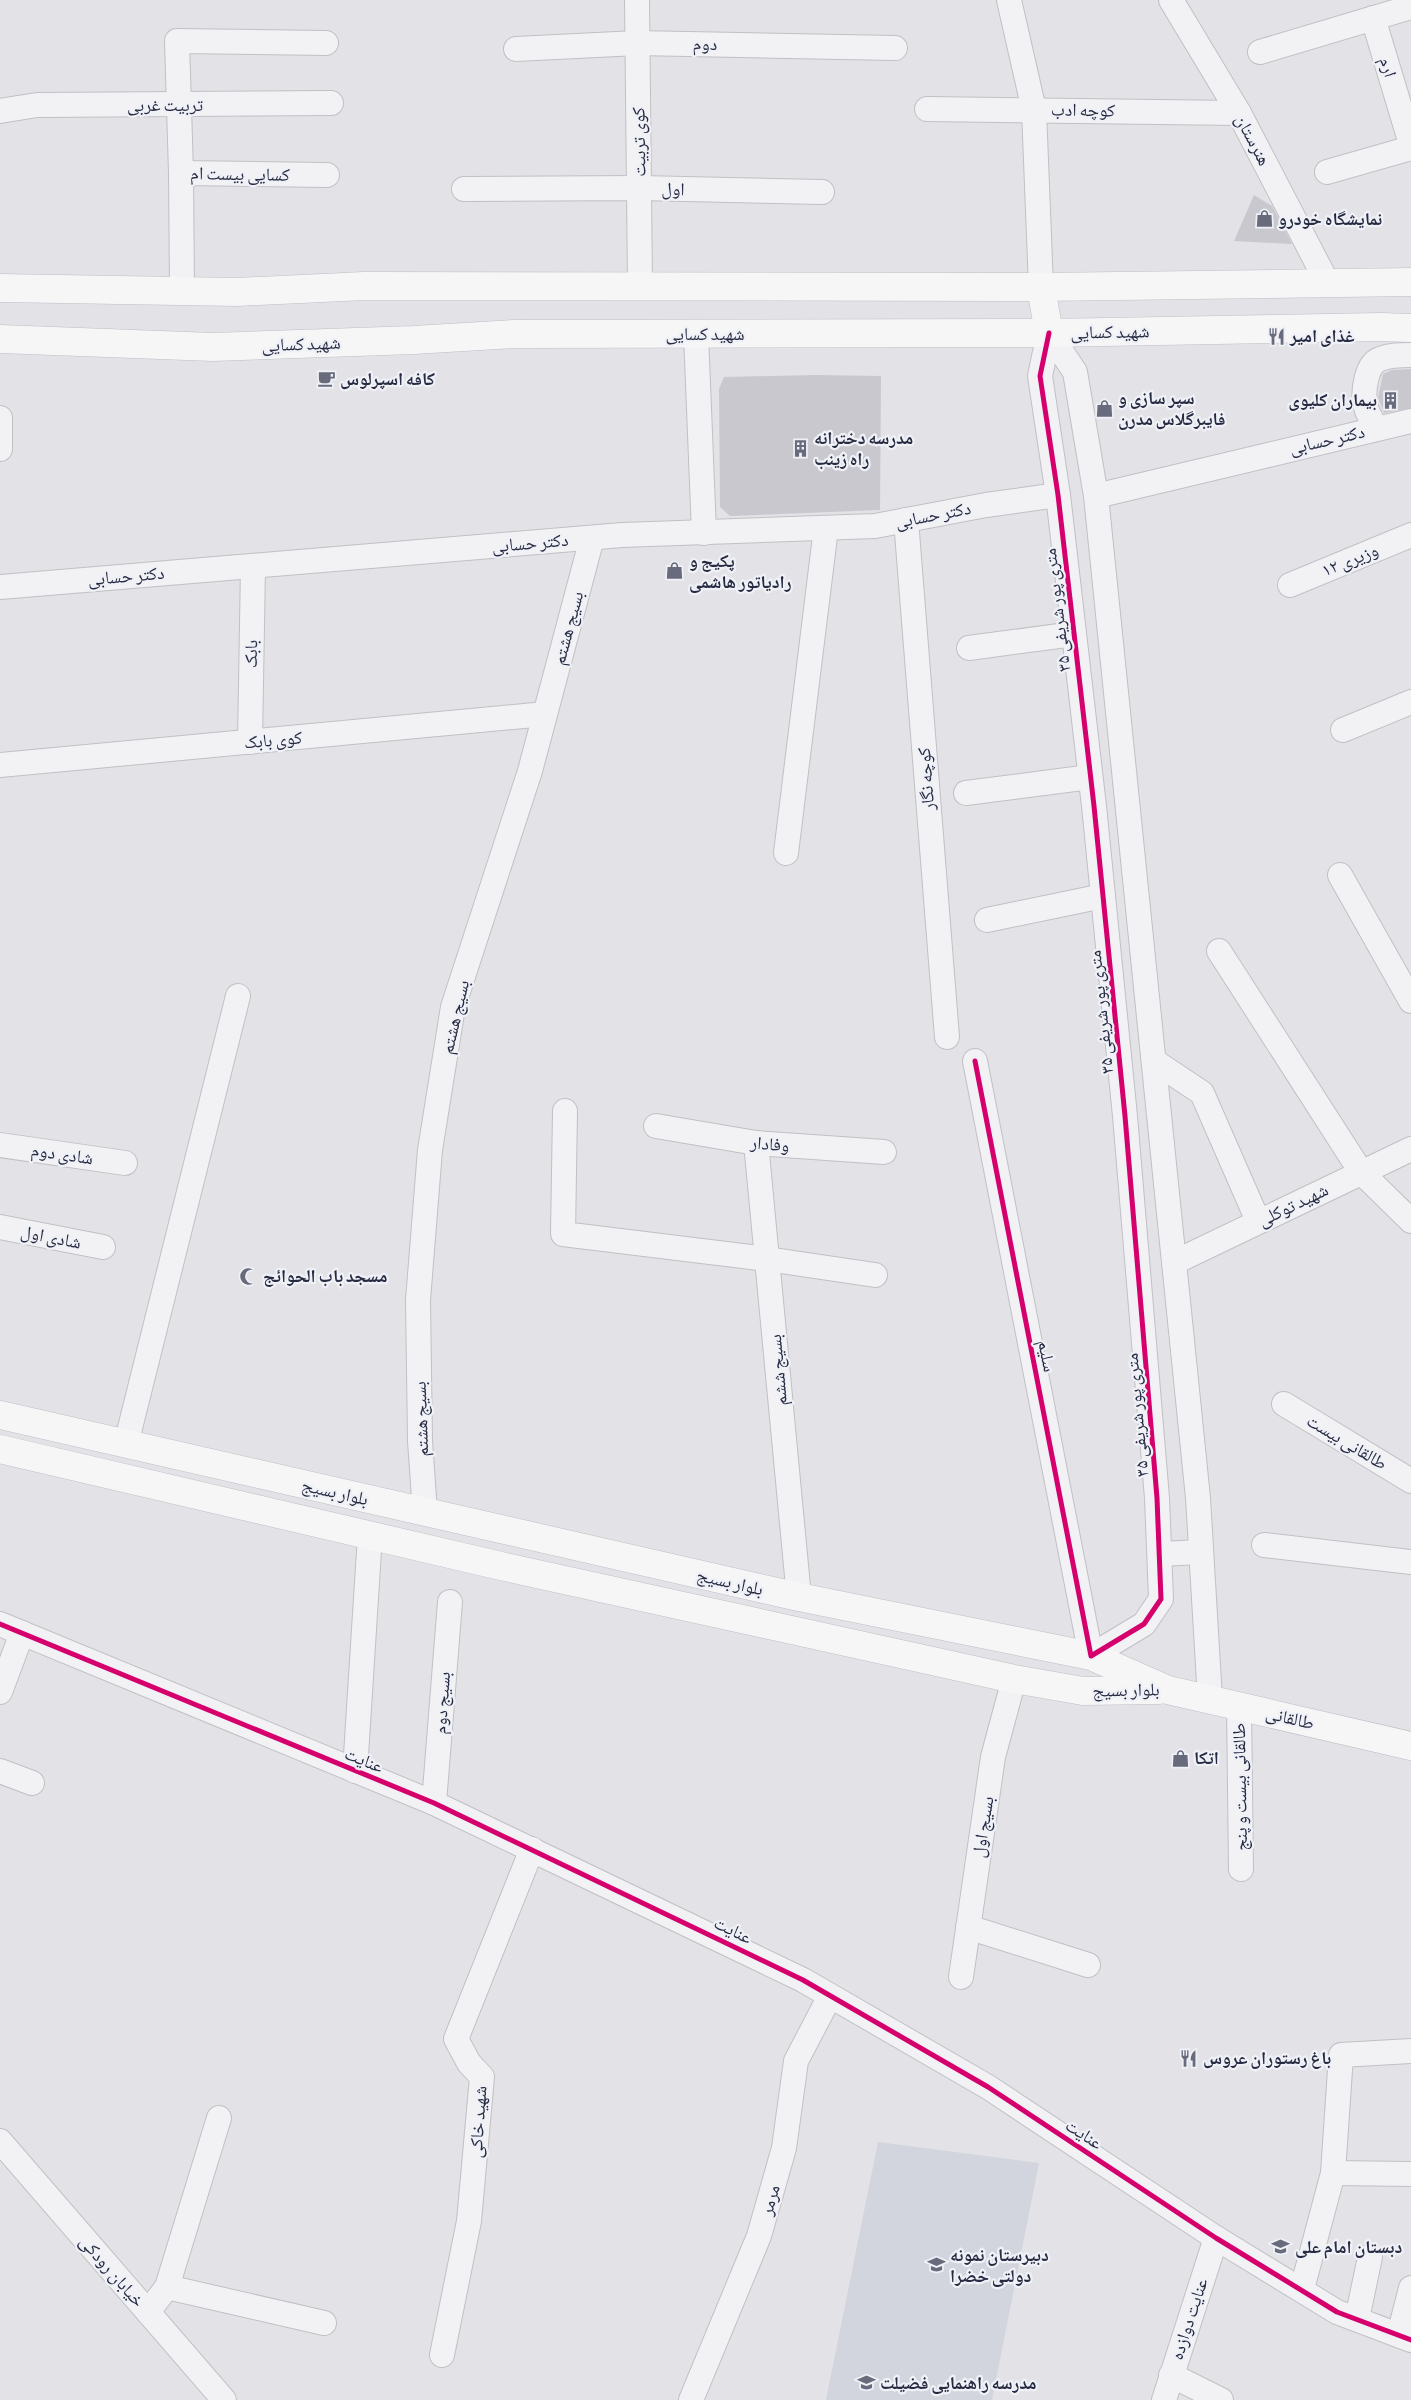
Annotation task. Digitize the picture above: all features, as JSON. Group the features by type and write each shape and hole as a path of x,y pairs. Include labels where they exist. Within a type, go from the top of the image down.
{"main road":[{"path":"0,288 237,292 364,286 1041,286 1411,282"},
{"path":"1041,286 1049,333"},
{"name":"شهید کسایی","path":"0,339 213,347 514,334 1049,333 1411,328"},
{"name":"بلوار بسیج","path":"0,1416 799,1598 1091,1656 1168,1690"},
{"name":"بلوار بسیج","path":"0,1449 370,1535 1014,1679 1083,1691 1168,1690"},
{"name":"طالقانی","path":"1168,1690 1411,1746"}],"street":[{"name":"کوی تربیت","path":"637,0 640,285"},
{"path":"1009,0 1034,110 1041,286"},
{"name":"هنرستان","path":"1171,0 1239,113 1328,284"},
{"path":"1260,52 1411,7"},
{"name":"ارم","path":"1373,18 1411,144"},
{"path":"181,173 177,41 326,43"},
{"name":"دوم","path":"516,49 637,43 895,48"},
{"name":"تربیت غربی","path":"0,111 37,105 331,103"},
{"name":"کوچه ادب","path":"927,109 1239,113"},
{"path":"1327,172 1411,148"},
{"name":"کسایی بیست ام","path":"182,291 181,173 327,175"},
{"name":"اول","path":"464,189 640,188 822,192"},
{"path":"1049,333 1075,372 1096,496 1175,1262 1201,1552 1210,1699"},
{"name":"۳۵ متری پور شریفی","path":"1049,333 1040,376 1058,495 1103,896 1126,1126 1160,1554 1161,1599 1144,1624 1091,1656"},
{"path":"696,334 704,532"},
{"path":"1377,428 1370,419 1365,404 1370,369 1379,359 1411,355"},
{"path":"0,418 0,445"},
{"name":"دکتر حسابی","path":"1096,496 1411,421"},
{"name":"دکتر حسابی","path":"0,586 592,538 875,526 1058,495"},
{"name":"کوچه نگار","path":"906,520 946,1037"},
{"path":"786,853 826,528"},
{"name":"وزيری ۱۲","path":"1290,585 1411,535"},
{"name":"بسیج هشتم","path":"425,1512 420,1441 418,1300 430,1150 453,1007 530,770 592,538"},
{"name":"بابک","path":"250,742 253,566"},
{"path":"969,648 1074,634"},
{"path":"1343,730 1411,702"},
{"name":"کوی بابک","path":"0,765 545,714"},
{"path":"966,793 1090,777"},
{"path":"1340,875 1411,1001"},
{"path":"987,920 1103,896"},
{"path":"1219,951 1361,1172 1411,1221"},
{"path":"126,1444 238,996"},
{"name":"سلیم","path":"974,1061 1091,1656"},
{"path":"1154,1061 1202,1093 1258,1221"},
{"path":"565,1111 563,1234 767,1259 875,1275"},
{"name":"وفادار","path":"656,1126 756,1144 884,1152"},
{"name":"بسیج ششم","path":"756,1144 799,1598"},
{"name":"شادی دوم","path":"0,1145 125,1163"},
{"name":"شهید توکلی","path":"1175,1262 1411,1149"},
{"name":"شادی اول","path":"0,1226 103,1247"},
{"name":"طالقانی بیست","path":"1284,1404 1411,1481"},
{"path":"355,1770 370,1535"},
{"path":"1264,1545 1411,1562"},
{"path":"1160,1554 1201,1552"},
{"name":"بسيج دوم","path":"434,1803 450,1602"},
{"name":"عنایت","path":"0,1624 434,1803 532,1848 803,1980 988,2087 1216,2238 1337,2312 1405,2337"},
{"path":"0,1692 22,1633"},
{"name":"بسیج اول","path":"961,1977 993,1757 1014,1679"},
{"name":"طالقانی بیست و پنج","path":"1239,1706 1241,1869"},
{"path":"0,1771 32,1782"},
{"name":"شهید خاکی","path":"442,2355 469,2221 482,2077 469,2063 456,2039 532,1848"},
{"path":"968,1927 1088,1965"},
{"name":"مرمر","path":"691,2400 759,2236 784,2148 796,2060 830,1996"},
{"path":"1302,2289 1332,2173 1341,2055 1411,2051"},
{"path":"148,2312 167,2287 219,2118"},
{"name":"خیابان رودکی","path":"0,2141 224,2400"},
{"path":"1332,2173 1411,2174"},
{"name":"عنایت دوازده","path":"1164,2400 1216,2238"},
{"path":"1357,2319 1370,2256"},
{"path":"167,2287 324,2323"},
{"path":"1405,2337 1411,2288"},
{"path":"1171,2375 1221,2400"}],"shaded area":[{"name":"دبیرستان نمونه دولتی خضرا","path":"878,2142 1039,2163 992,2400 826,2400"}],"building":[{"name":"نمایشگاه خودرو","path":"1254,195 1272,206 1292,244 1234,241"},
{"name":"بیماران کلیوی","path":"1411,369 1411,408 1384,413 1378,398 1383,374 1392,370"},
{"name":"مدرسه دخترانه راه زینب","path":"881,376 880,510 730,516 720,507 719,389 724,377"}],"cycle path":[{"path":"975,1061 1091,1656 1144,1624 1161,1599 1157,1498 1125,1116 1094,806 1058,495 1040,376 1049,333"},
{"path":"0,1624 434,1803 803,1980 988,2087 1216,2238 1337,2312 1411,2340"}],"place":[{"name":"نمایشگاه خودرو","path":"1264,219"},
{"name":"غذای امیر","path":"1276,336"},
{"name":"کافه اسپرلوس","path":"326,379"},
{"name":"بیماران کلیوی","path":"1391,400"},
{"name":"سپر سازی و فایبرگلاس مدرن","path":"1104,408"},
{"name":"مدرسه دخترانه راه زینب","path":"800,448"},
{"name":"پکیج و رادیاتور هاشمی","path":"675,571"},
{"name":"مسجد باب الحوائج","path":"249,1276"},
{"name":"اتکا","path":"1180,1758"},
{"name":"باغ رستوران عروس","path":"1189,2058"},
{"name":"دبستان امام علی","path":"1281,2247"},
{"name":"دبیرستان نمونه دولتی خضرا","path":"936,2265"},
{"name":"مدرسه راهنمایی فضیلت","path":"866,2383"}]}
